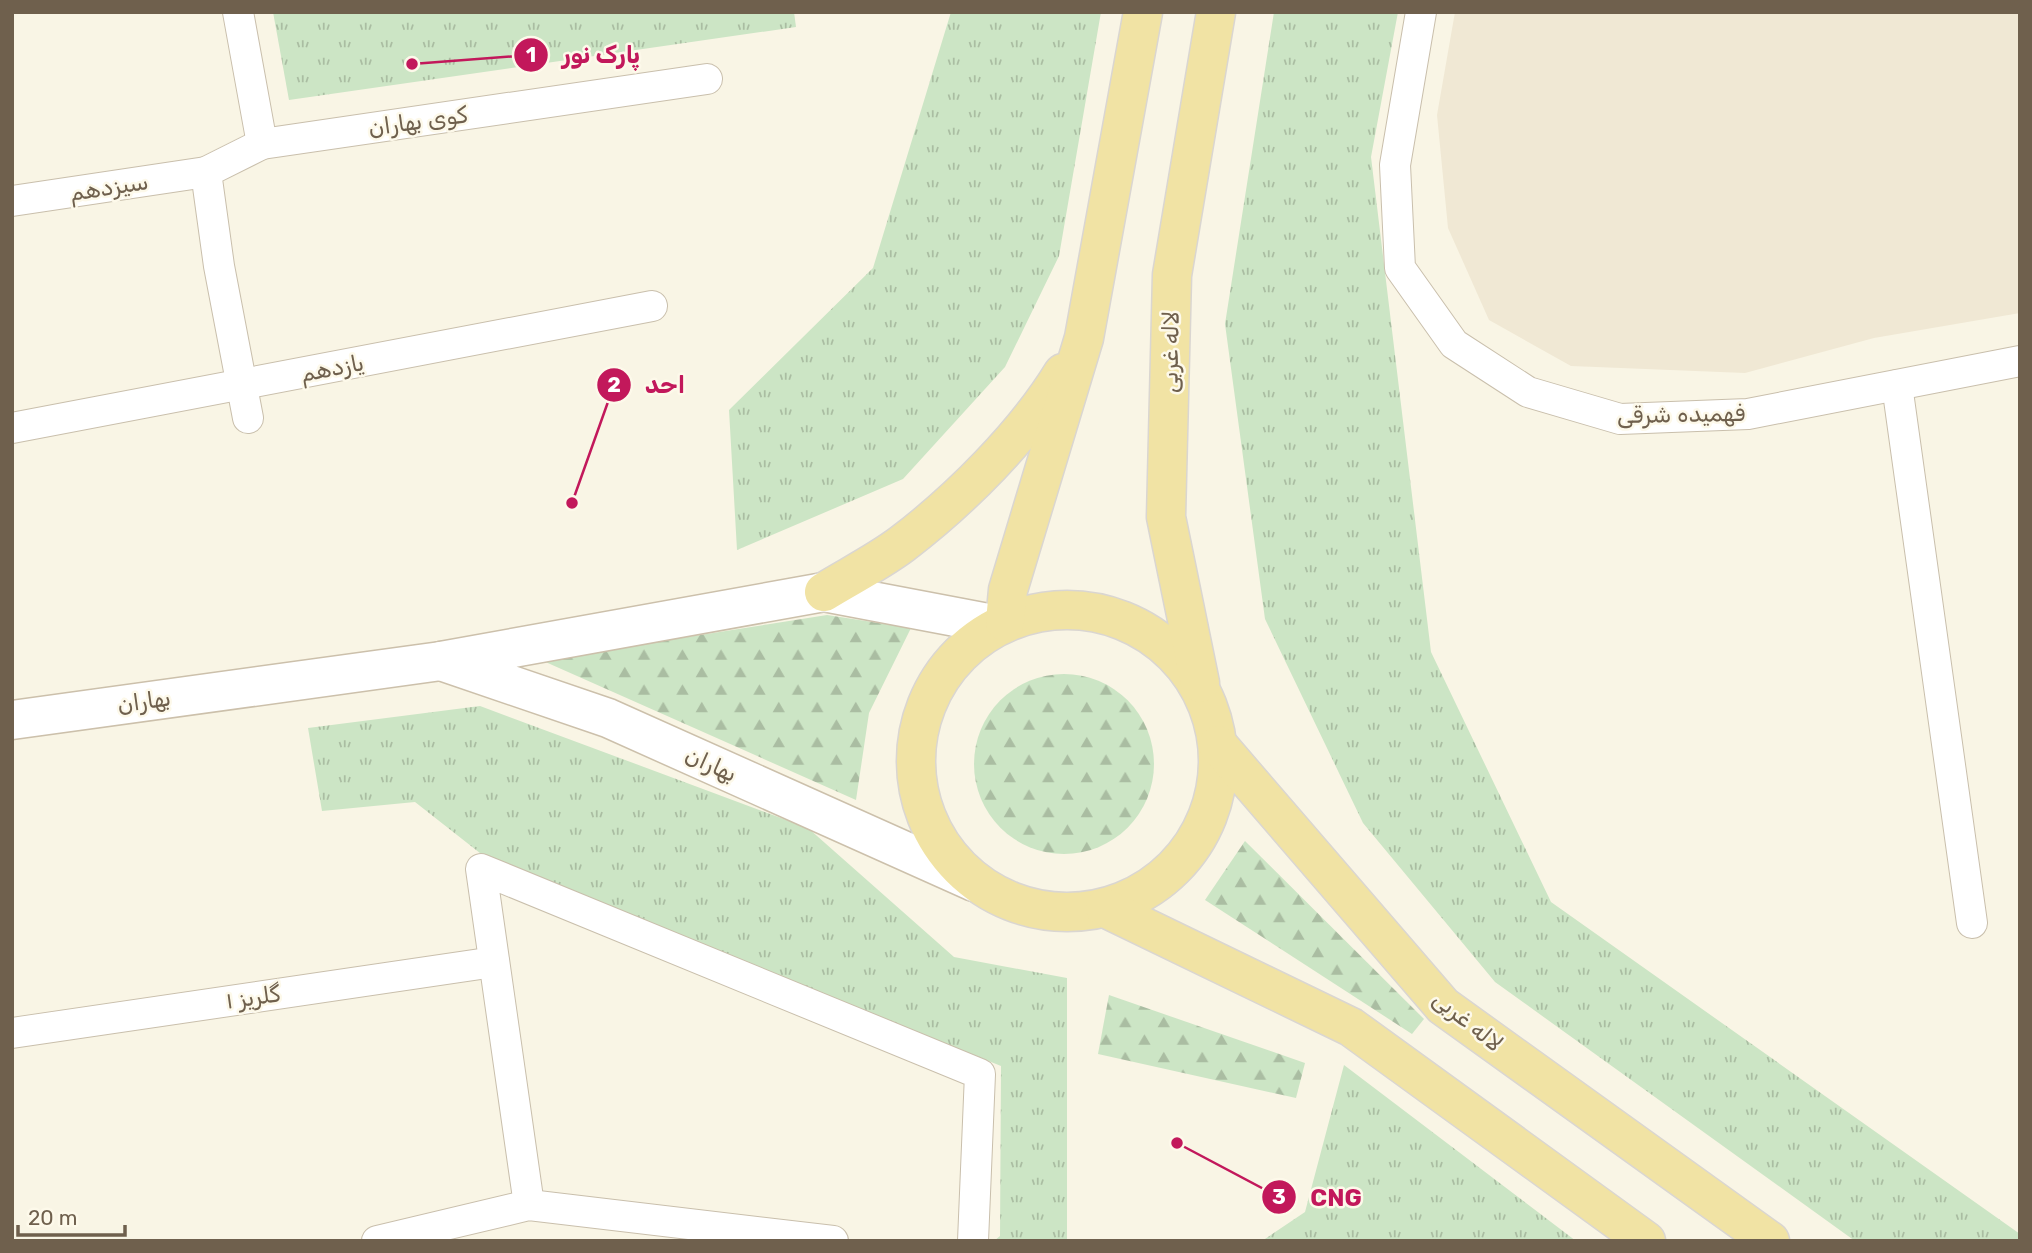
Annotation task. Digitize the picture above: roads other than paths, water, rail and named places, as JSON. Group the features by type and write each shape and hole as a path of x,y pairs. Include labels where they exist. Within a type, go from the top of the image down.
{"main road":[{"path":"1002,623 1008,590 1084,338 1143,12"},
{"name":"لاله غربی","path":"1202,692 1166,517 1172,275 1216,12"},
{"path":"824,592 900,545 958,498 1046,401 1084,338"},
{"name":"بهاران","path":"12,720 441,661 824,592 1002,623"},
{"path":"1043,610 1091,611 1136,626 1174,654 1202,692 1213,718 1218,745 1217,788 1203,829 1191,847 1179,864 1145,892 1105,908 1060,913 1015,904 974,882 939,845 918,798 914,747 928,697 956,655 1002,623 1043,610"},
{"name":"بهاران","path":"441,661 608,718 974,882"},
{"name":"لاله غربی","path":"1218,745 1443,1006 1770,1241"},
{"path":"1105,908 1351,1027 1646,1241"}],"street":[{"path":"238,12 262,144"},
{"name":"فهمیده شرقی","path":"1420,12 1395,165 1400,268 1454,344 1528,392 1620,419 1748,414 2020,361"},
{"name":"کوی بهاران","path":"206,172 262,144 707,79"},
{"path":"206,172 219,267 248,418"},
{"name":"سیزدهم","path":"12,201 206,172"},
{"name":"یازدهم","path":"12,428 652,306"},
{"path":"1897,385 1972,923"},
{"path":"529,1205 481,869 980,1074 974,1241"},
{"name":"گلریز ۱","path":"12,1033 494,962"},
{"path":"377,1241 529,1205 833,1241"}],"place":[{"name":"پارک نور","path":"412,64"},
{"name":"احد","path":"572,503"},
{"name":"CNG","path":"1177,1143"}]}
